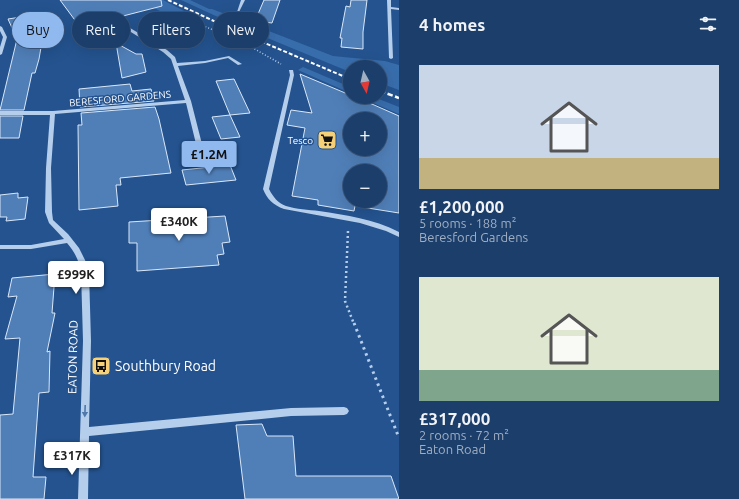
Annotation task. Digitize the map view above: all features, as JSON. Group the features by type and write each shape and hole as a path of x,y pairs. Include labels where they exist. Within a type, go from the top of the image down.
{"street":[{"path":"238,11 243,0"},
{"path":"389,0 391,58"},
{"path":"389,8 399,9"},
{"path":"0,27 5,37 0,54"},
{"name":"BERESFORD GARDENS","path":"130,30 165,51 173,58 188,101 200,148"},
{"path":"175,64 205,62 229,57 240,64"},
{"path":"291,71 292,75 266,189 269,198 286,208 351,219 386,227 399,235"},
{"name":"BERESFORD GARDENS","path":"53,113 188,101"},
{"path":"0,113 53,113"},
{"name":"EATON ROAD","path":"53,113 48,195 49,216 53,223 81,255 86,272 87,341 83,499"},
{"path":"0,247 31,247 69,240"},
{"path":"84,432 284,413 344,411"}],"path":[{"path":"205,26 218,30 236,38 274,59 291,71"},
{"path":"351,219 349,227 344,301 399,438"}],"shaded area":[{"path":"138,0 163,0 184,11 162,12"},
{"path":"181,0 190,0 209,9 220,12 213,12 213,15"},
{"path":"269,31 333,56 375,60 343,60 343,69 269,39"},
{"path":"387,62 399,65 399,90 387,86"},
{"path":"303,67 343,84 343,90 298,70"},
{"path":"387,102 399,107 399,114 375,104 387,104"}],"building":[{"path":"60,0 161,0 162,6 130,14 130,12 72,12 72,16"},
{"path":"264,0 280,0 272,23 269,23 269,12 259,12"},
{"path":"351,0 367,0 363,32 363,49 341,47 342,38 340,38 346,6 350,7"},
{"path":"12,18 12,28 8,19"},
{"path":"15,48 41,48 35,73 32,73 24,110 0,110"},
{"path":"117,48 125,48 136,54 142,54 146,72 122,78"},
{"name":"Tesco","path":"300,74 343,92 343,104 372,104 399,116 399,213 368,208 387,208 387,164 343,164 343,208 355,208 354,211 318,205 318,200 292,196 305,128 287,125 291,110 312,113"},
{"path":"234,79 250,113 230,115 216,81"},
{"path":"130,84 132,91 151,89 154,101 80,107 79,89"},
{"path":"155,107 171,173 120,178 121,185 116,185 118,206 79,210 78,125 82,125 81,113"},
{"path":"230,115 240,137 221,139 212,117"},
{"path":"0,116 23,116 19,138 0,138"},
{"path":"230,165 236,180 186,185 182,170"},
{"path":"18,193 18,198 28,197 25,219 6,221 7,217 0,217 0,195"},
{"path":"225,216 230,242 222,243 224,254 217,255 219,265 137,271 137,243 129,243 129,222"},
{"path":"55,274 52,313 55,313 47,352 50,351 49,392 39,393 33,477 46,477 44,499 0,499 0,415 13,414 20,338 5,339 17,296 8,297 12,278"},
{"path":"262,424 267,436 293,436 296,476 391,476 399,499 245,499 236,425"}],"railway":[{"path":"168,0 229,28 343,76"},
{"path":"387,94 399,98"}],"place":[{"name":"Tesco","path":"327,140"},
{"name":"Southbury Road","path":"101,366"}]}
